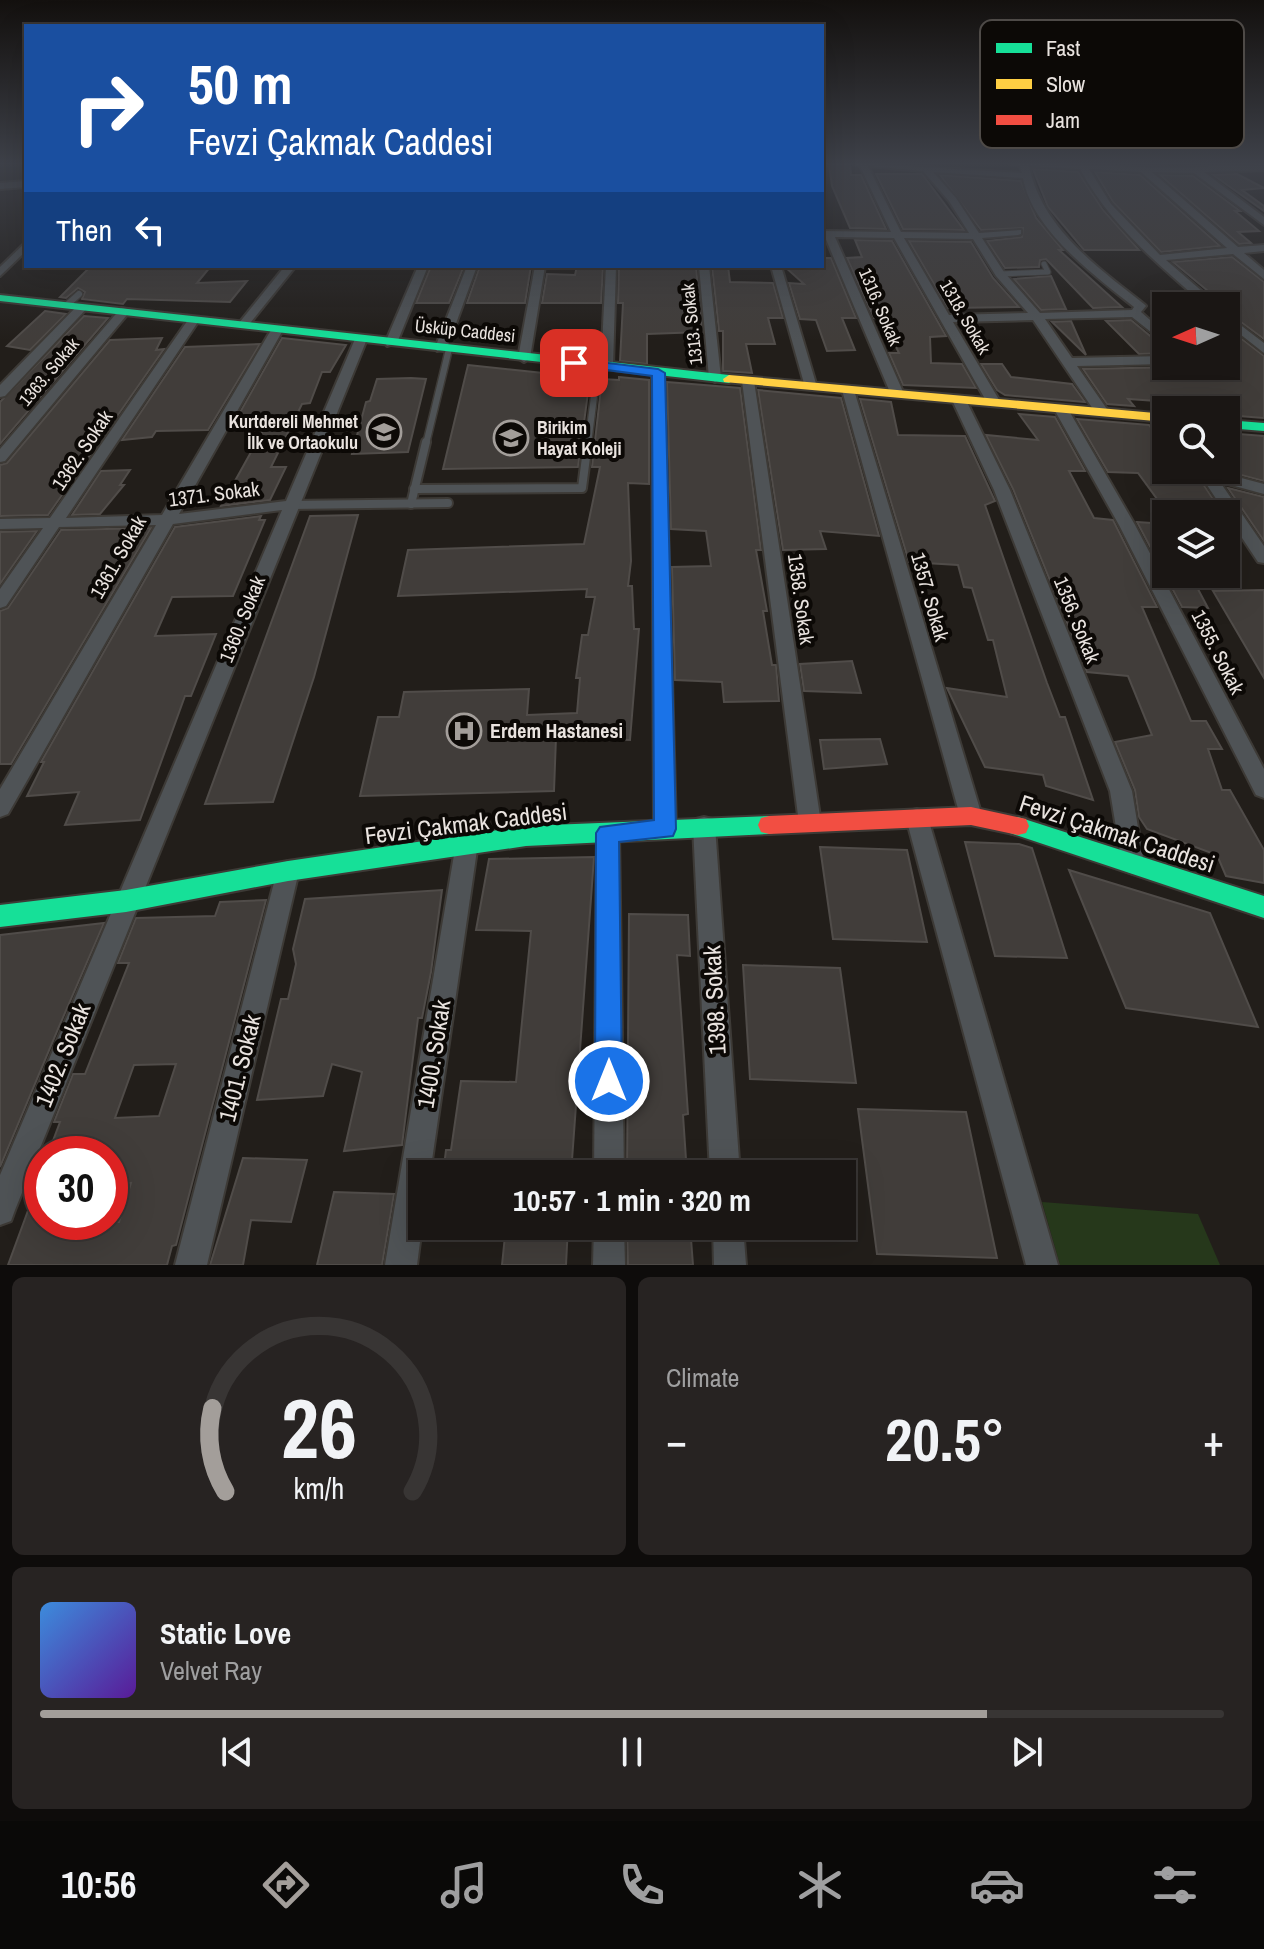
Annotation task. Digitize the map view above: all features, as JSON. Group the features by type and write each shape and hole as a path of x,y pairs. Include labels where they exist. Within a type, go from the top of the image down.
{"street":[{"name":"1318. Sokak","path":"891,222 994,403"},
{"path":"965,222 1000,274 1036,315 1102,412"},
{"path":"1053,222 1063,241 1140,306 1135,313"},
{"path":"1125,222 1158,258 1197,292"},
{"path":"1201,222 1264,276"},
{"path":"826,235 973,236 1018,232"},
{"name":"1316. Sokak","path":"826,235 897,394"},
{"path":"0,251 24,247"},
{"path":"0,273 24,247"},
{"path":"1158,258 1264,248"},
{"path":"243,325 289,268"},
{"path":"391,343 422,268"},
{"path":"445,349 471,268"},
{"path":"524,358 540,268"},
{"path":"603,366 611,268"},
{"name":"1313. Sokak","path":"704,268 715,378"},
{"path":"777,268 811,387"},
{"name":"Üsküp Caddesi","path":"0,298 77,301 277,330 658,373 1152,417"},
{"path":"0,393 77,301"},
{"name":"1363. Sokak","path":"0,458 125,310"},
{"path":"945,319 1135,313 1152,328"},
{"name":"1362. Sokak","path":"0,602 194,319"},
{"path":"1240,329 1264,349"},
{"name":"1361. Sokak","path":"0,808 277,330"},
{"path":"1250,338 1264,337"},
{"name":"1360. Sokak","path":"126,901 361,339"},
{"path":"1068,362 1152,360"},
{"path":"658,373 665,829"},
{"name":"1358. Sokak","path":"748,381 810,823"},
{"name":"1357. Sokak","path":"848,390 971,816"},
{"name":"1356. Sokak","path":"959,400 1002,490 1121,791 1133,864"},
{"name":"1355. Sokak","path":"1061,409 1127,525 1264,789"},
{"path":"1240,425 1264,427"},
{"path":"1240,482 1264,489"},
{"path":"1213,484 1264,558"},
{"name":"1371. Sokak","path":"0,524 165,520 289,505"},
{"name":"Fevzi Çakmak Caddesi","path":"0,916 126,901 288,871 467,843 704,826 971,816 1020,827 1264,907"},
{"path":"917,818 1042,1265"},
{"name":"1398. Sokak","path":"704,826 724,1160"},
{"path":"608,833 609,1160"},
{"name":"1400. Sokak","path":"401,1265 467,843"},
{"name":"1401. Sokak","path":"191,1265 288,871"},
{"name":"1402. Sokak","path":"0,1210 126,901"},
{"path":"609,1240 609,1265"},
{"path":"729,1240 730,1265"}],"lane":[{"path":"1000,274 1048,272 1044,264"},
{"path":"411,504 445,349"},
{"path":"414,489 582,488 603,366"},
{"path":"289,505 448,503"}],"green space":[{"path":"1042,1202 1198,1214 1220,1265 1060,1265"}],"building":[{"path":"847,222 883,222 886,229 850,228"},
{"path":"900,222 958,222 964,230 903,229"},
{"path":"975,222 1039,222 1063,250 1059,250 1122,307 1093,308 1046,259 1040,260 1039,267 1005,268 987,241 1022,237 1023,228 981,230"},
{"path":"1061,222 1114,222 1139,250 1084,250"},
{"path":"1132,222 1193,222 1220,246 1161,252"},
{"path":"1214,222 1248,222 1259,231 1238,232 1251,243 1239,244"},
{"path":"855,240 892,241 946,336 930,337 931,363 962,364 976,388 903,385 889,353 899,353 881,317 874,318 847,258 862,257"},
{"path":"909,241 971,242 993,278 1019,307 948,308"},
{"path":"1232,257 1264,282 1264,339 1240,321 1240,292 1209,292 1173,262"},
{"path":"824,258 831,258 856,318 842,318 855,350 827,351 816,320 800,319 789,283 804,284 786,268 824,268"},
{"path":"89,268 209,268 197,283 247,281 230,302 127,299 123,304 82,299 85,292 78,288 66,298 60,297"},
{"path":"430,268 463,268 449,303 416,303"},
{"path":"479,268 531,268 525,303 467,303"},
{"path":"577,268 603,268 601,303 542,303 547,274 575,275"},
{"path":"619,268 696,268 702,332 647,334 647,364 620,361 623,303 618,303"},
{"path":"712,268 728,268 730,282 773,283 783,318 768,318 775,344 746,344 752,373 723,371 723,331 719,331"},
{"path":"1051,276 1066,309 1041,310 1014,279"},
{"path":"45,311 66,314 30,350 7,346"},
{"path":"84,316 108,318 0,444 0,402"},
{"path":"1131,320 1152,337 1152,354 1139,354 1106,321"},
{"path":"1071,321 1086,355 1052,322"},
{"path":"162,338 156,350 164,349 99,442 91,443 91,454 48,515 0,516 0,465 7,463 110,340"},
{"path":"282,338 346,345 330,372 322,372 310,403 302,404 271,467 286,467 270,500 221,506 265,427 230,430"},
{"path":"1240,338 1264,356 1264,418 1240,416 1240,396 1152,396 1152,401 1128,399 1134,406 1107,404 1083,369 1152,368 1152,380 1240,380"},
{"path":"260,344 208,430 156,431 152,437 122,440 185,347"},
{"path":"981,364 1002,364 1011,377 1072,384 1085,402 1005,395 997,390"},
{"path":"468,365 590,378 578,467 443,469"},
{"path":"619,377 649,380 649,484 628,483 631,561 628,586 632,586 634,629 639,629 630,740 556,737 554,791 360,796 378,717 399,717 404,692 529,689 527,715 577,713 580,678 576,678 582,635 588,635 595,597 586,597 587,589 398,596 408,550 584,544 600,467 592,467 602,379 619,380"},
{"path":"377,379 426,379 408,452 352,454 366,402 370,401"},
{"path":"667,382 740,388 761,550 756,550 767,611 763,611 772,665 776,665 779,701 724,702 722,682 675,680 672,567 711,566 706,531 671,529"},
{"path":"758,390 841,398 879,536 820,531 826,549 783,550"},
{"path":"860,399 891,402 898,435 965,436 995,501 985,505 1047,683 1060,717 1065,717 1093,800 1046,786 1043,775 985,767 947,688 1007,697 993,640 988,640 972,588 964,587 958,565 909,562"},
{"path":"1019,414 1055,417 1085,471 1069,471 1094,518 1113,520 1157,607 1142,607 1191,721 1206,721 1222,749 1208,749 1222,790 1230,790 1264,850 1264,883 1226,876 1217,855 1147,829 1139,817 1135,790 1115,742 1152,735 1128,676 1087,672 1013,489 986,435 1038,440"},
{"path":"1077,419 1149,425 1152,429 1152,484 1203,484 1214,500 1158,500 1138,473 1108,472"},
{"path":"1240,434 1264,436 1264,481 1240,475"},
{"path":"130,470 120,485 124,485 100,514 72,515 101,471"},
{"path":"1228,488 1264,497 1264,541 1240,506 1240,500 1236,500"},
{"path":"358,515 314,677 273,802 205,804 310,516"},
{"path":"261,516 259,520 265,520 233,596 172,597 155,636 216,634 191,696 185,696 140,820 65,825 79,792 27,796 44,762 41,762 175,527"},
{"path":"1137,522 1152,523 1152,550"},
{"path":"151,528 11,764 0,764 0,611 8,608 61,530"},
{"path":"37,531 0,584 0,532"},
{"path":"1172,588 1197,588 1208,608 1182,607"},
{"path":"1264,590 1264,678 1213,591"},
{"path":"852,661 861,693 804,691 800,664"},
{"path":"880,739 887,764 824,769 820,740"},
{"path":"965,842 1019,844 1032,848 1067,958 995,956"},
{"path":"820,847 907,850 927,942 833,939"},
{"path":"594,857 572,1160 445,1160 446,1150 451,1150 461,1081 516,1082 531,931 476,930 489,859"},
{"path":"1069,870 1210,913 1258,1027 1126,1008"},
{"path":"442,890 431,972 422,1018 418,1018 402,1145 344,1151 362,1072 332,1064 323,1096 257,1100 281,999 288,999 296,964 293,949 305,899"},
{"path":"266,900 176,1245 172,1246 167,1265 8,1265 24,1222 24,1240 128,1240 128,1193 131,1183 128,1183 128,1136 55,1136 60,1122 54,1122 73,1074 85,1074 129,963 118,963 136,918 215,916 220,902","holes":["176,1064 159,1116 115,1118 134,1065"]},
{"path":"629,914 688,915 690,956 677,955 688,1114 683,1115 686,1160 627,1160"},
{"path":"104,923 58,1029 0,1167 0,935"},
{"path":"743,965 840,968 856,1083 750,1079"},
{"path":"858,1109 966,1112 997,1258 877,1254"},
{"path":"243,1158 307,1160 291,1222 251,1220 243,1265 210,1265"},
{"path":"334,1192 394,1194 382,1265 317,1265"},
{"path":"505,1240 567,1240 566,1265 502,1265"},
{"path":"627,1240 691,1240 693,1265 628,1265"}],"traffic: fast":[{"path":"0,298 729,379"},
{"path":"1240,425 1264,427"},
{"path":"0,916 126,901 288,871 526,836 769,825"},
{"path":"1018,826 1264,907"}],"traffic: slow":[{"path":"729,379 1152,417"}],"traffic: jam":[{"path":"769,825 971,816 1018,826"}],"place":[{"name":"Kurtdereli Mehmet İlk ve Ortaokulu","path":"384,432"},
{"name":"Birikim Hayat Koleji","path":"511,438"},
{"name":"Erdem Hastanesi","path":"464,731"}],"route":[{"path":"574,363 658,373 665,829 608,833 609,1081"}]}
